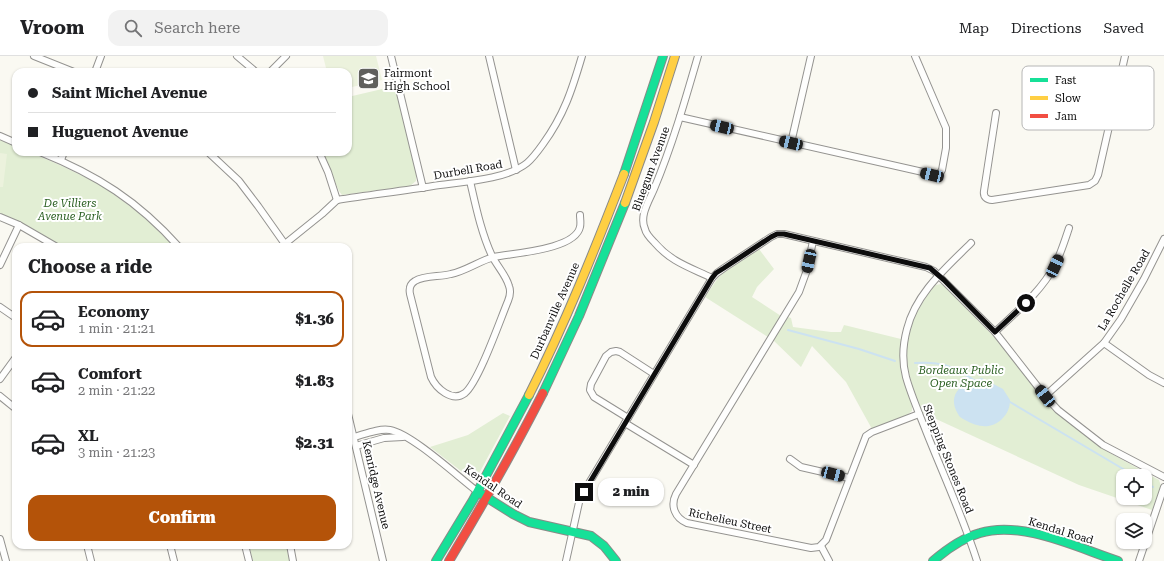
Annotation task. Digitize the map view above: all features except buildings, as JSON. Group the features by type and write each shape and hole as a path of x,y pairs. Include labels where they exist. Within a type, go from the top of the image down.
{"main road":[{"name":"Durbanville Avenue","path":"436,561 478,492 538,376 588,265 625,170 663,56"},
{"path":"449,561 487,498 546,388 600,268 645,149 675,56"},
{"name":"Kendal Road","path":"478,492 512,514 529,522 587,534 599,541 616,561"},
{"name":"Kendal Road","path":"933,561 950,547 968,537 997,530 1021,530 1118,561"}],"street":[{"path":"34,56 64,68"},
{"path":"96,68 101,56"},
{"path":"237,56 251,68"},
{"path":"274,68 286,56"},
{"path":"390,56 423,188"},
{"path":"489,56 516,170"},
{"name":"Durbell Road","path":"337,200 470,181 501,175 516,170 531,160 561,117 572,90 582,56"},
{"name":"Bluegum Avenue","path":"698,56 680,118 664,164 644,212 643,226 648,235 668,257 712,278"},
{"path":"791,143 811,56"},
{"path":"680,118 934,176 942,170 946,148 946,128 915,56"},
{"path":"1123,66 1125,56"},
{"path":"996,113 984,192 985,197 990,200 1084,186 1092,183 1098,175 1108,130"},
{"path":"0,136 12,141"},
{"path":"50,156 108,185 125,196 153,220 175,243"},
{"path":"61,160 62,156"},
{"path":"212,156 239,181 282,243"},
{"path":"288,243 337,200 322,156"},
{"path":"470,181 481,227 493,257 508,282 510,295 482,363 469,388 464,394 452,396 448,395 437,387 430,377 410,294 410,287 414,281 461,272 493,257 545,249 559,244 578,232 580,215"},
{"path":"0,217 19,225 51,243"},
{"path":"0,265 19,225"},
{"path":"995,332 1036,293 1049,275 1058,257 1069,228"},
{"path":"566,561 580,498 712,278 716,273 774,235 781,234 926,267 934,271 995,332 1045,396 1058,410 1097,442 1164,477"},
{"name":"La Rochelle Road","path":"1045,396 1104,343 1121,319 1164,239"},
{"name":"Richelieu Street","path":"813,241 805,278 795,298 676,494 673,502 675,514 683,522 810,548 821,546"},
{"name":"Stepping Stones Road","path":"971,242 931,282 912,315 907,328 904,345 904,361 906,376 919,414 977,561"},
{"path":"0,307 12,315"},
{"path":"1104,343 1149,375 1164,383"},
{"path":"654,374 618,351 611,352 606,356 591,384 590,393 626,421 694,465"},
{"path":"0,379 12,362"},
{"path":"0,396 12,406"},
{"path":"829,561 821,546 826,540 849,478 868,434 919,414"},
{"name":"Kenridge Avenue","path":"352,429 383,561"},
{"name":"Kendal Road","path":"354,437 386,430 394,431 417,444 478,492"},
{"path":"356,446 384,438 405,437"},
{"path":"790,459 801,467 849,478"},
{"path":"1139,561 1164,487"},
{"path":"0,539 6,561"},
{"path":"88,549 91,561"},
{"path":"171,549 174,561"},
{"path":"246,549 249,561"},
{"path":"291,549 293,561"}],"green space":[{"path":"323,56 376,56 382,80 352,87 352,68 326,68"},
{"path":"395,86 416,174 416,181 410,186 342,195 339,191 324,156 352,156 352,96"},
{"name":"De Villiers Avenue Park","path":"0,140 12,144 12,156 39,156 101,185 143,216 171,243 56,243 37,231 0,213"},
{"path":"0,153 7,154 3,187 0,187"},
{"path":"759,249 774,269 757,287 752,297 781,316 768,337 705,297 723,273"},
{"name":"Bordeaux Public Open Space","path":"941,284 945,286 995,338 1050,408 1101,448 1139,469 1116,469 1116,498 1079,485 923,413 913,388 907,352 911,327 916,314 932,287"},
{"name":"Bordeaux Public Open Space","path":"788,317 791,318 793,327 841,332 844,325 901,339 901,365 912,411 907,415 872,429 846,382 812,346 801,367 773,340"},
{"path":"503,413 510,416 476,479 470,478 430,447 468,435"},
{"name":"Bordeaux Public Open Space","path":"1152,476 1159,480 1161,486 1152,510 1137,505 1152,505"},
{"path":"250,549 287,549 290,561 253,561"}],"water":[{"path":"982,378 1003,389 1010,400 1009,408 1004,417 993,425 989,426 979,426 965,420 959,416 955,407 954,400 958,390 969,382"}],"waterway":[{"path":"788,330 859,349 895,361"},
{"path":"915,363 932,363 946,366 959,371 974,380"},
{"path":"1010,402 1123,469"}],"traffic: fast":[{"path":"624,174 663,56"},
{"path":"543,393 579,316 625,203"},
{"path":"436,561 473,500 529,395"},
{"path":"478,492 513,514 529,522 591,536 604,546 616,561"},
{"path":"933,561 949,548 967,538 980,533 996,530 1014,530 1050,537 1118,561"}],"traffic: slow":[{"path":"625,203 654,122 675,56"},
{"path":"529,395 579,286 624,174"}],"traffic: jam":[{"path":"449,561 498,478 543,393"}],"place":[{"name":"Fairmont High School","path":"369,79"}],"route":[{"path":"584,492 712,278 716,273 774,235 784,234 930,268 944,280 995,332 1026,303"}]}
